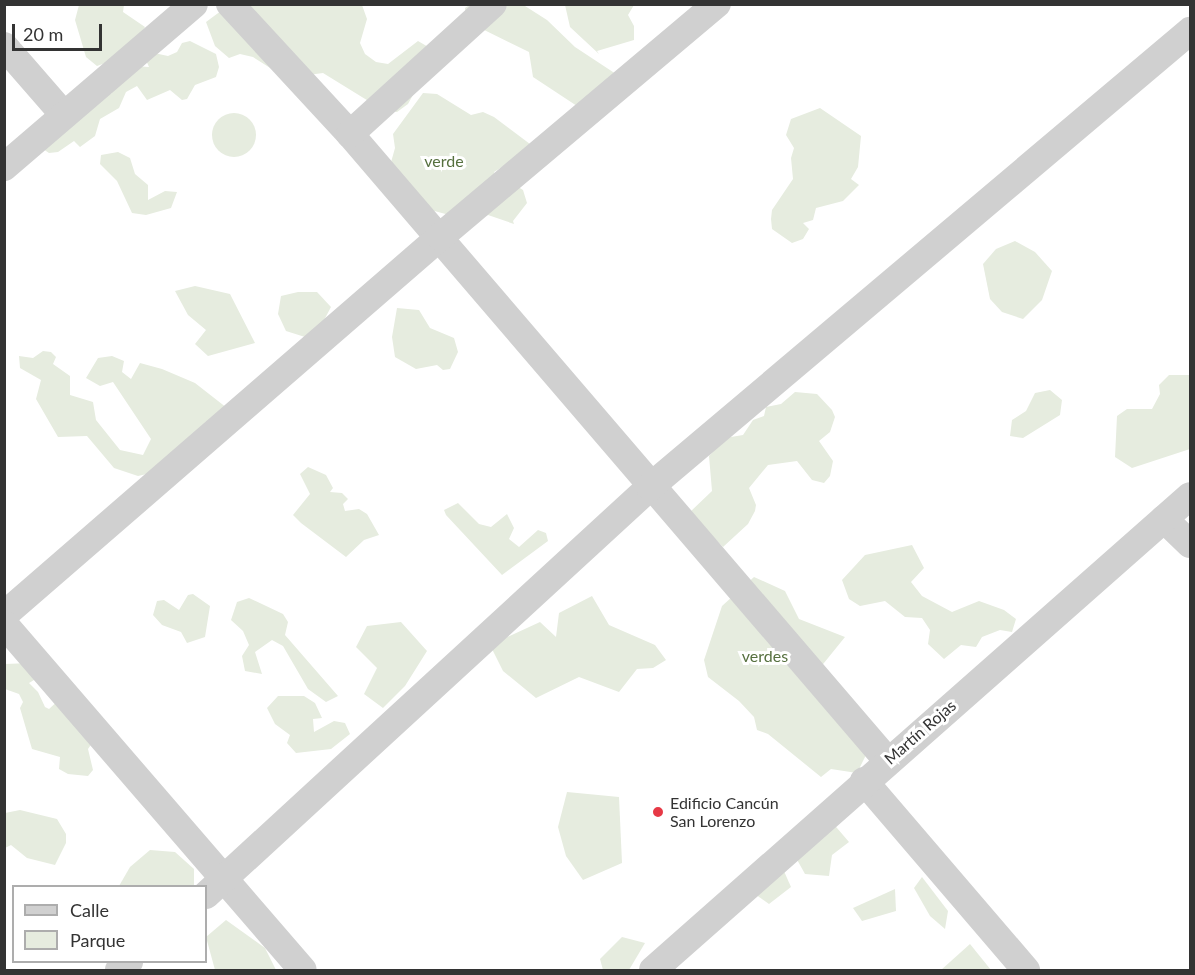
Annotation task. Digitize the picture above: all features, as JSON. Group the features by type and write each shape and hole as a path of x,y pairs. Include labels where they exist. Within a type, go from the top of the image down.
{"street":[{"path":"4,167 194,4"},
{"path":"230,4 350,134 440,237 650,487 887,760"},
{"path":"350,134 493,4"},
{"path":"4,615 440,237 717,4"},
{"path":"215,886 650,487 1191,31"},
{"path":"4,46 64,115"},
{"name":"Martín Rojas","path":"653,970 887,760 1191,496"},
{"path":"1164,519 1191,544"},
{"path":"4,624 215,886 303,970"},
{"path":"864,781 1026,970"}],"green space":[{"path":"471,4 525,6 547,20 575,47 619,76 577,106 533,77 529,52 466,21 465,8"},
{"path":"79,5 124,5 123,12 145,27 136,42 108,62 97,66 86,57 75,20"},
{"name":"verde","path":"229,5 362,5 367,19 360,43 365,54 376,62 388,64 418,41 430,48 420,82 408,104 397,112 383,110 323,73 286,78 253,57 240,54 229,58 215,46 206,22"},
{"path":"565,5 634,5 628,15 634,26 634,40 597,51 599,54 570,27"},
{"path":"190,41 216,54 219,67 216,77 195,85 187,99 182,100 170,90 147,100 137,86 126,92 119,108 100,119 95,136 80,147 74,141 58,152 49,153 43,149 104,96 112,93 107,83 135,66 149,67 145,58 154,53 168,56 177,52 182,43"},
{"name":"verde","path":"423,93 437,94 471,115 483,112 494,117 534,147 494,172 500,182 512,183 523,190 527,203 513,221 514,224 488,215 476,221 475,226 463,224 453,216 427,209 388,173 395,148 393,134"},
{"path":"820,108 861,136 858,167 851,179 859,185 843,201 816,208 813,220 803,223 809,229 803,239 792,243 772,229 771,219 772,210 793,179 791,158 794,148 786,135 791,119"},
{"path":"234,113 249,120 256,135 249,150 234,157 219,150 212,135 219,120"},
{"path":"118,152 130,158 135,174 148,185 148,200 165,191 177,192 171,208 146,215 132,213 117,181 100,164 101,155"},
{"path":"1015,241 1035,252 1052,271 1042,300 1023,319 1002,312 990,299 983,264 996,249"},
{"path":"195,286 230,294 255,343 208,356 195,344 206,330 188,315 175,291"},
{"path":"298,292 317,292 331,307 323,322 305,337 286,331 278,314 281,296"},
{"path":"397,308 419,310 430,328 454,338 458,352 450,369 443,370 437,365 416,369 395,357 392,337"},
{"path":"43,351 51,352 56,357 53,364 70,376 70,395 93,402 96,420 120,450 143,455 151,439 113,382 100,386 86,378 98,358 112,356 124,361 122,372 131,379 140,363 162,369 195,383 227,408 164,470 138,476 114,468 87,436 58,437 36,399 41,380 20,368 19,356 33,358"},
{"path":"1169,375 1190,375 1190,449 1132,468 1115,457 1117,416 1127,409 1152,409 1160,394 1159,385"},
{"path":"1050,390 1062,400 1060,415 1023,438 1010,436 1012,420 1026,411 1035,393"},
{"path":"795,392 817,394 832,410 835,417 830,432 819,441 833,461 830,476 824,483 812,480 797,461 768,465 749,488 756,505 748,524 723,547 689,513 712,491 709,456 725,438 743,435 753,420 764,416 766,407 781,404"},
{"path":"308,467 326,475 333,488 330,492 342,493 348,499 343,504 345,511 359,509 367,514 379,535 364,540 346,557 301,523 293,515 310,494 300,474"},
{"path":"458,503 479,524 491,527 507,514 514,528 509,539 519,547 538,530 546,533 548,541 502,575 446,515 444,510"},
{"path":"912,545 924,568 911,582 922,596 952,612 979,601 1004,610 1016,619 1012,632 1000,630 982,637 976,647 961,645 944,659 928,644 930,630 922,618 905,617 885,601 860,606 849,599 842,580 865,555"},
{"name":"verdes","path":"754,577 785,591 799,619 845,637 811,679 871,745 857,773 831,769 821,777 768,734 757,730 754,717 739,701 708,677 704,660 722,606"},
{"path":"193,594 210,606 205,637 187,643 181,632 162,625 153,615 157,601 164,600 179,610 188,595"},
{"path":"592,596 609,625 655,645 666,660 653,668 637,669 619,692 579,677 536,698 503,671 490,645 540,622 556,637 559,613"},
{"path":"249,598 283,614 288,622 285,635 338,696 326,702 308,689 283,646 272,640 255,652 262,674 245,671 242,656 249,645 243,631 231,620 237,602"},
{"path":"401,622 427,651 405,686 383,708 364,694 377,668 356,647 367,626"},
{"path":"30,663 39,677 29,683 38,692 45,707 49,709 60,699 97,736 88,749 93,770 88,776 68,774 59,769 60,757 32,749 20,708 23,702 19,694 5,689 5,664"},
{"path":"278,696 304,696 315,703 322,718 313,719 314,732 334,721 345,723 350,734 331,749 296,753 287,743 290,735 275,724 267,708"},
{"path":"567,792 619,797 622,863 583,880 566,856 558,827"},
{"path":"20,810 57,819 66,834 66,843 55,865 27,858 11,845 5,848 5,813"},
{"path":"831,821 849,842 832,855 829,876 805,874 795,856"},
{"path":"150,850 175,852 194,869 194,885 120,885 130,867"},
{"path":"783,869 791,887 769,904 755,894"},
{"path":"922,877 948,911 945,929 930,916 914,888"},
{"path":"895,889 896,911 862,921 853,908"},
{"path":"226,920 265,948 276,970 215,970 207,936"},
{"path":"622,937 645,943 629,970 603,970 600,959"},
{"path":"970,944 991,970 941,970"}],"place":[{"name":"Edificio Cancún San Lorenzo","path":"658,812"}]}
